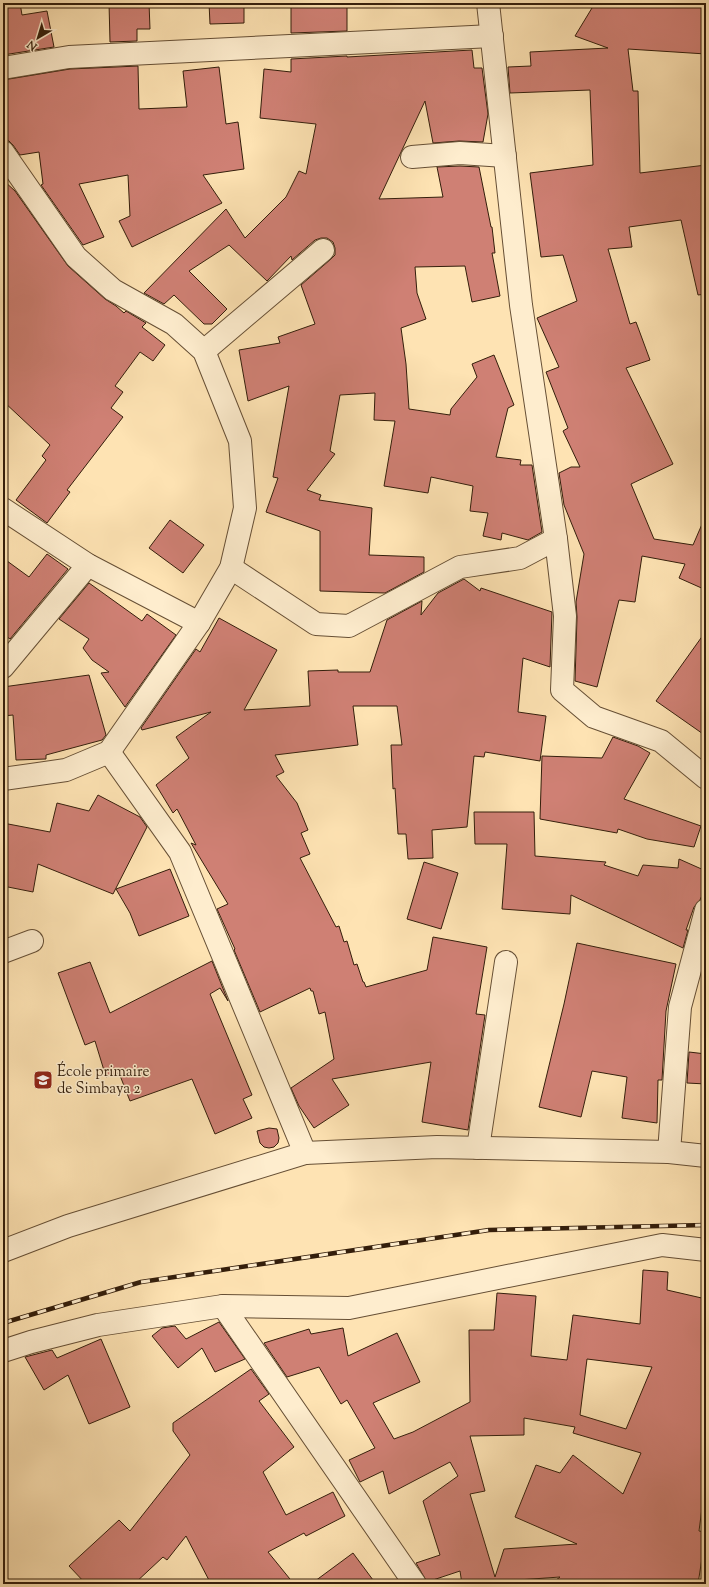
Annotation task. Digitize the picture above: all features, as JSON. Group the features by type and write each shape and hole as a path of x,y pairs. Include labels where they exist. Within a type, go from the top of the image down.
{"street":[{"path":"488,3 521,305 556,539 565,616 562,690 594,717 661,741 706,778"},
{"path":"3,68 69,57 492,36"},
{"path":"3,152 76,257 113,290 174,324 204,351 240,441 245,508 231,568 199,623 109,752 66,770 3,779"},
{"path":"412,157 460,153 505,156"},
{"path":"204,351 323,250"},
{"path":"3,509 88,565 199,623"},
{"path":"231,568 316,624 349,626 460,567 520,558 556,539"},
{"path":"3,667 88,565"},
{"path":"109,752 180,852 305,1153"},
{"path":"669,1152 680,1007 706,910"},
{"path":"3,952 32,941"},
{"path":"478,1148 506,962"},
{"path":"3,1251 68,1226 305,1153 437,1147 669,1152 706,1156"},
{"path":"3,1351 31,1342 98,1326 223,1306 349,1308 662,1245 706,1250"},
{"path":"223,1306 411,1582"}],"building":[{"path":"3,3 20,3 22,15 47,11 54,47 3,55"},
{"path":"109,3 149,3 150,29 137,29 137,41 110,42"},
{"path":"209,3 244,3 244,23 210,24"},
{"path":"595,3 706,3 706,54 628,49 633,91 638,91 640,173 706,165 706,294 698,295 681,220 629,227 632,247 608,249 630,324 636,322 650,360 626,368 673,464 631,484 654,539 693,545 706,515 706,590 679,578 685,564 642,556 635,602 619,600 597,687 575,681 576,602 584,554 564,505 559,473 571,467 580,467 563,431 568,428 546,372 559,367 537,318 577,301 563,255 541,257 530,173 593,165 590,90 510,93 508,67 531,66 530,52 608,48 575,36"},
{"path":"291,6 347,7 347,31 291,33"},
{"path":"472,50 474,68 482,68 488,114 483,142 459,141 433,143 425,101 379,199 443,197 437,167 479,167 492,227 495,253 492,253 500,296 472,302 465,266 415,267 417,293 426,319 401,328 406,364 409,409 450,415 451,409 477,377 472,364 494,355 514,405 508,408 496,457 521,460 520,465 532,465 542,532 528,540 502,533 501,540 483,536 488,513 470,511 473,486 431,477 428,493 384,486 395,421 374,420 375,393 340,395 330,451 335,454 307,490 321,495 319,500 372,508 369,555 424,557 424,572 385,593 320,591 320,531 266,512 278,478 273,477 289,386 248,401 239,350 280,343 278,337 315,324 301,285 335,255 333,242 327,238 315,240 292,260 291,256 267,281 229,245 189,271 227,309 212,324 204,324 174,295 164,304 144,293 226,209 245,238 286,197 299,171 306,174 316,124 260,118 264,69 291,72 291,59"},
{"path":"138,66 139,109 187,107 183,71 219,67 226,124 238,122 244,169 203,175 222,203 132,247 119,221 130,216 128,175 79,184 104,237 83,245 41,185 43,184 39,152 20,155 9,141 3,140 3,80 70,69"},
{"path":"3,180 15,191 68,266 105,299 124,313 126,311 146,323 142,327 165,345 153,361 140,352 115,386 123,392 111,408 123,417 67,490 70,492 47,523 16,500 46,460 42,456 50,445 3,401"},
{"path":"170,520 204,545 183,573 149,548"},
{"path":"47,554 68,569 10,639 3,634 3,558 29,577"},
{"path":"464,579 480,591 481,588 552,612 550,667 523,658 518,712 546,716 540,761 485,752 484,757 474,756 467,827 432,830 433,858 408,859 406,834 398,834 395,788 393,789 391,745 402,745 397,706 353,706 358,745 275,755 284,772 276,776 297,803 308,830 301,833 310,854 300,858 336,927 339,926 344,942 347,941 354,965 357,964 366,987 427,970 433,937 487,947 476,1014 485,1015 468,1130 422,1122 431,1062 332,1079 349,1105 314,1128 299,1106 291,1088 334,1059 325,1012 319,1014 313,991 311,991 310,988 260,1012 234,950 235,949 217,909 228,904 191,843 196,845 177,809 173,813 156,785 189,758 176,737 211,712 142,730 141,728 196,649 200,652 219,618 277,650 244,710 310,706 308,671 338,670 338,672 370,672 387,620 422,601 421,615 438,593"},
{"path":"89,583 142,621 147,614 176,635 125,707 101,673 109,672 92,660 83,648 89,639 59,619"},
{"path":"706,631 706,736 656,701"},
{"path":"89,675 106,735 102,740 46,755 46,759 16,760 13,715 3,716 3,687"},
{"path":"613,737 638,746 650,753 624,799 701,826 694,847 647,839 618,829 617,833 540,819 542,756 602,758"},
{"path":"98,795 140,817 147,827 113,894 38,864 33,892 3,886 3,823 50,832 57,803 89,811"},
{"path":"474,812 534,812 535,856 606,862 604,865 638,876 643,865 678,868 679,859 706,871 706,886 700,900 694,907 686,930 688,930 683,948 571,895 570,914 502,909 507,844 475,844"},
{"path":"424,862 458,873 441,929 407,919"},
{"path":"170,869 189,916 139,936 130,913 116,889"},
{"path":"577,943 676,964 666,1011 662,1080 658,1080 657,1123 622,1118 627,1077 592,1071 581,1117 539,1107"},
{"path":"212,961 228,1001 220,988 210,994 252,1095 243,1099 252,1118 215,1134 192,1079 130,1101 119,1073 106,1077 95,1041 85,1045 58,973 90,962 110,1013"},
{"path":"689,1052 706,1054 706,1084 687,1083"},
{"path":"269,1128 277,1129 279,1138 278,1143 274,1147 269,1148 264,1147 260,1143 257,1131"},
{"path":"643,1270 668,1272 667,1290 706,1299 706,1477 699,1531 706,1532 698,1584 551,1584 560,1577 462,1584 460,1571 427,1582 416,1563 440,1555 423,1501 458,1476 450,1462 389,1494 383,1471 360,1482 349,1460 375,1448 347,1400 341,1404 319,1367 287,1377 264,1343 309,1329 311,1334 343,1328 348,1356 397,1333 420,1382 373,1403 394,1439 413,1432 470,1402 469,1330 494,1330 497,1293 536,1296 531,1356 567,1360 573,1315 640,1324","holes":["587,1359 652,1367 626,1429 580,1415","524,1418 575,1427 573,1433 641,1453 623,1494 573,1455 560,1473 536,1465 515,1517 577,1544 504,1549 495,1577 470,1494 485,1491 470,1436 524,1435"]},
{"path":"219,1322 245,1359 215,1372 202,1348 178,1368 152,1336 162,1328 175,1326 186,1339"},
{"path":"101,1339 130,1407 89,1424 68,1375 44,1390 25,1357 52,1350 57,1358"},
{"path":"251,1369 269,1394 259,1401 294,1447 263,1472 286,1515 333,1492 345,1516 306,1536 304,1533 268,1552 294,1584 211,1584 186,1536 167,1560 163,1557 134,1584 86,1584 69,1566 119,1520 130,1531 190,1455 173,1431 173,1423"},
{"path":"353,1553 376,1584 311,1584"}],"railway":[{"path":"3,1323 141,1282 489,1230 706,1225"}],"place":[{"name":"École primaire de Simbaya 2","path":"43,1080"}]}
